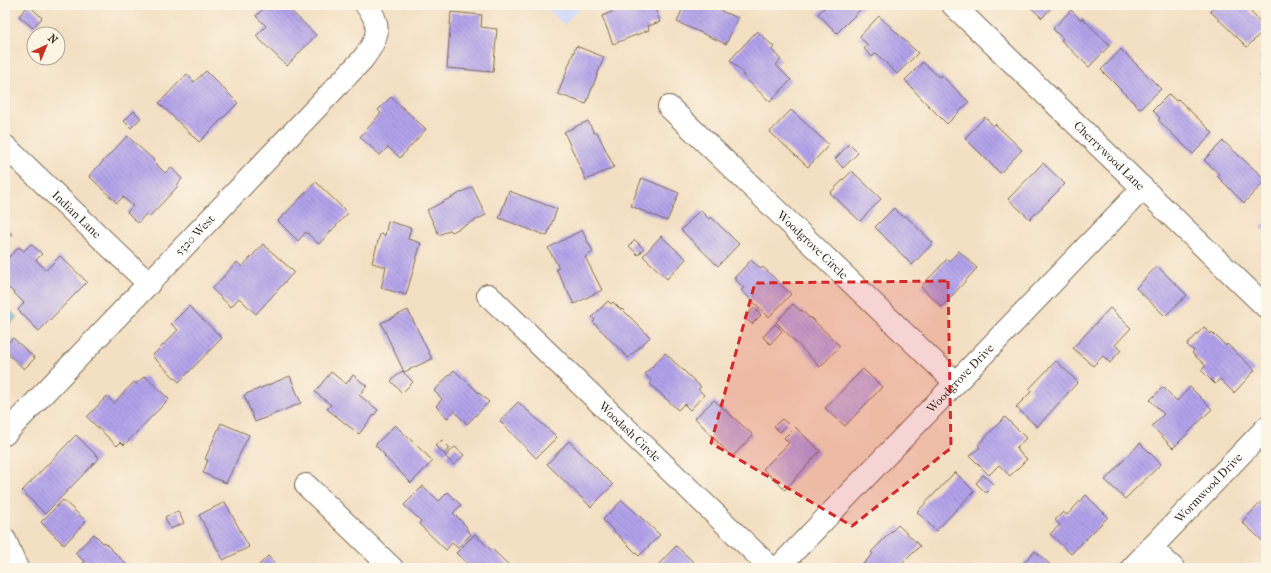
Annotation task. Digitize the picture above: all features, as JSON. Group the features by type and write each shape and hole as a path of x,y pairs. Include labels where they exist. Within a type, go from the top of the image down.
{"street":[{"name":"5320 West","path":"5,434 362,60 375,41 378,31 374,19 366,5"},
{"name":"Cherrywood Lane","path":"953,5 1266,307"},
{"name":"Woodgrove Circle","path":"669,107 956,383"},
{"name":"Indian Lane","path":"5,146 149,284"},
{"name":"Woodgrove Drive","path":"778,568 1143,188"},
{"name":"Woodash Circle","path":"488,295 771,568"},
{"name":"Wormwood Drive","path":"1132,568 1266,428"},
{"path":"306,485 392,568"},
{"path":"5,540 17,568"},
{"path":"1152,548 1173,568"}],"highlighted area":[{"path":"948,281 951,448 852,526 711,443 755,283"}],"shaded area":[{"path":"544,5 583,5 564,25"}],"water":[{"path":"5,306 17,317 5,330"}],"building":[{"path":"29,5 42,18 35,26 31,26 19,16"},
{"path":"267,5 285,5 316,35 287,66 256,36 266,26 256,16"},
{"path":"618,5 654,5 660,22 648,26 649,30 613,44 602,16 619,9"},
{"path":"684,5 724,5 721,11 738,18 726,44 677,22"},
{"path":"827,5 865,5 837,33 818,14"},
{"path":"1028,5 1054,5 1042,18"},
{"path":"1216,5 1244,5 1266,28 1247,47 1210,11"},
{"path":"1071,10 1081,20 1082,18 1110,45 1089,67 1061,40 1063,39 1053,29"},
{"path":"451,12 482,15 481,27 497,29 493,72 447,68"},
{"path":"879,16 918,53 897,74 876,53 872,57 864,49 868,45 859,37"},
{"path":"757,31 774,47 772,50 781,60 776,65 791,80 770,102 742,75 744,74 730,60"},
{"path":"576,46 604,57 586,104 558,94"},
{"path":"1121,49 1161,89 1140,109 1101,70"},
{"path":"1266,50 1266,60 1261,55"},
{"path":"923,62 939,77 941,75 969,102 947,124 905,80"},
{"path":"1266,70 1266,82 1260,76"},
{"path":"206,71 238,103 199,142 159,103 187,74 194,82"},
{"path":"1169,94 1176,101 1178,99 1213,133 1193,154 1158,120 1160,118 1153,110"},
{"path":"391,97 426,129 400,158 388,147 380,155 360,137 381,113 378,110"},
{"path":"791,110 829,145 808,167 770,132"},
{"path":"134,111 141,118 131,128 124,121"},
{"path":"985,117 993,126 995,124 1022,150 1000,173 965,138"},
{"path":"588,121 594,133 597,132 614,167 586,180 564,132"},
{"path":"127,136 154,160 153,161 165,173 171,167 182,179 177,185 178,186 149,217 146,214 138,223 127,212 133,206 123,197 117,203 89,176"},
{"path":"1223,141 1266,180 1244,203 1217,176 1219,174 1204,160"},
{"path":"849,144 858,153 843,168 835,159"},
{"path":"1043,163 1065,184 1030,219 1008,199"},
{"path":"852,171 881,199 860,221 830,193"},
{"path":"642,178 679,193 667,221 631,206"},
{"path":"316,182 348,213 319,244 306,232 298,241 278,221"},
{"path":"472,187 486,215 452,232 450,230 439,235 427,210"},
{"path":"509,191 557,209 547,236 499,218"},
{"path":"894,208 903,217 905,215 933,243 912,265 875,227"},
{"path":"700,210 709,219 711,217 739,244 718,266 681,230"},
{"path":"388,221 411,228 408,239 421,243 406,295 381,288 386,267 372,263 380,234 385,235"},
{"path":"1266,222 1266,232 1261,227"},
{"path":"5,228 12,234 5,241"},
{"path":"582,230 593,252 585,257 602,290 574,304 556,269 559,268 548,248"},
{"path":"661,236 686,259 667,279 643,256"},
{"path":"635,240 644,249 638,255 629,246"},
{"path":"31,244 42,254 36,260 46,270 60,256 87,282 39,331 18,310 24,303 5,284 5,261 19,247 24,251"},
{"path":"263,244 294,272 256,314 239,298 231,307 212,289 237,262 242,267"},
{"path":"959,251 977,268 942,307 921,287 947,259 949,261"},
{"path":"751,260 761,269 763,267 791,294 769,317 741,290 744,288 734,278"},
{"path":"1157,266 1187,295 1165,316 1136,288"},
{"path":"608,301 611,304 613,302 621,310 622,309 650,337 628,358 593,322 595,320 592,317"},
{"path":"793,304 801,311 802,310 809,318 810,317 840,346 820,367 776,322"},
{"path":"189,306 222,338 179,382 152,356 178,330 171,324"},
{"path":"754,308 761,315 752,324 745,318"},
{"path":"1110,308 1131,328 1115,345 1121,350 1110,363 1103,356 1093,366 1073,348"},
{"path":"408,310 432,359 404,372 381,323"},
{"path":"775,324 782,331 770,344 763,337"},
{"path":"1204,327 1211,334 1212,332 1226,346 1227,344 1255,370 1234,393 1220,379 1215,384 1201,370 1206,366 1192,353 1194,351 1187,345"},
{"path":"13,338 35,358 24,369 5,351 5,346"},
{"path":"665,353 701,387 698,389 704,395 690,410 684,404 678,410 650,384 652,382 645,374"},
{"path":"1056,361 1078,382 1037,427 1016,407 1032,391 1029,389"},
{"path":"863,369 882,387 845,426 825,408"},
{"path":"454,370 489,402 467,424 454,411 447,418 436,406 442,399 434,391"},
{"path":"402,371 413,382 402,393 391,381"},
{"path":"331,372 346,384 353,375 367,386 359,395 378,410 359,434 327,409 331,405 315,392"},
{"path":"145,376 169,399 124,445 121,442 117,446 87,417 107,396 114,403 134,382 136,384"},
{"path":"290,376 301,403 255,422 244,395"},
{"path":"1163,387 1177,401 1190,387 1212,409 1173,448 1152,426 1164,414 1150,400"},
{"path":"714,400 753,435 732,457 695,418"},
{"path":"518,402 557,437 536,458 500,421"},
{"path":"1005,417 1026,438 1016,449 1027,459 1010,476 999,465 989,475 970,456 980,447 978,445"},
{"path":"782,419 788,424 780,432 774,426"},
{"path":"221,423 249,435 226,483 203,473 208,460 205,459"},
{"path":"395,425 433,461 411,483 375,445"},
{"path":"795,427 820,451 785,490 763,469 789,443 784,438"},
{"path":"76,435 99,458 45,514 22,491"},
{"path":"442,440 450,448 444,454 435,446"},
{"path":"569,441 613,485 591,507 547,464"},
{"path":"1140,443 1161,464 1125,499 1105,480"},
{"path":"455,447 464,455 454,465 445,456"},
{"path":"955,472 974,491 936,531 917,512"},
{"path":"983,475 994,485 986,493 976,483"},
{"path":"423,486 439,501 448,492 461,505 453,513 467,527 466,529 471,534 458,548 452,543 446,550 419,524 421,521 404,505"},
{"path":"1086,495 1108,517 1071,554 1050,534 1060,525 1055,520 1063,512 1067,515"},
{"path":"1266,497 1266,541 1265,543 1242,522"},
{"path":"63,500 86,521 64,545 41,522"},
{"path":"622,500 660,535 639,556 603,520"},
{"path":"225,502 249,547 223,560 199,515"},
{"path":"178,511 184,523 170,529 165,517"},
{"path":"898,525 920,546 898,568 867,568 863,564 873,554 871,552"},
{"path":"94,534 130,568 88,568 83,563 85,562 75,553"},
{"path":"475,534 512,568 472,568 456,553"},
{"path":"676,546 699,567 655,568"},
{"path":"1035,551 1054,568 1019,568"},
{"path":"268,556 277,566 279,564 283,568 256,568"}]}
